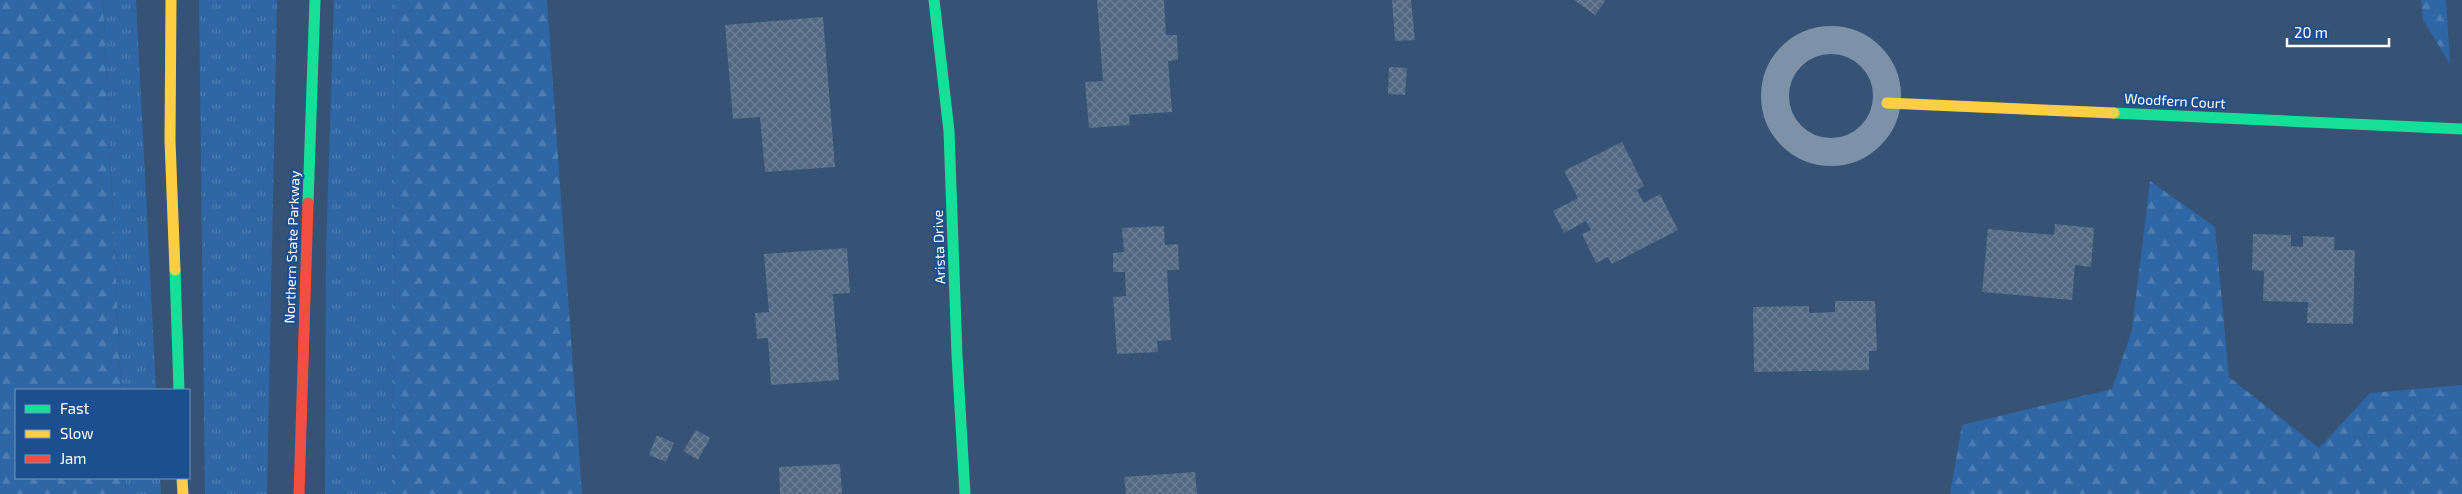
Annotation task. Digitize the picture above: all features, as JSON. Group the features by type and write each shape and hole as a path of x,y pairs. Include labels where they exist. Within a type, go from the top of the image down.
{"main road":[{"path":"170,0 170,141 179,389"},
{"name":"Northern State Parkway","path":"299,494 315,0"},
{"name":"Arista Drive","path":"934,0 949,131 965,494"},
{"name":"Woodfern Court","path":"1887,103 2462,129"},
{"path":"182,479 182,494"}],"street":[{"path":"1820,40 1837,40 1854,44 1869,54 1880,68 1887,85 1887,103 1883,120 1873,134 1859,146 1840,152 1821,152 1802,145 1787,132 1778,115 1774,96 1778,76 1788,59 1803,47 1820,40"}],"green space":[{"path":"0,0 103,0 121,389 15,389 15,479 125,479 126,494 0,494"},
{"path":"103,0 136,0 156,389 121,389"},
{"path":"199,0 277,0 267,494 205,494"},
{"path":"334,0 396,0 393,494 325,494 326,251"},
{"path":"396,0 547,0 582,494 393,494"},
{"path":"2421,0 2446,0 2450,64 2423,20"},
{"path":"2150,181 2215,227 2229,377 2319,448 2370,393 2462,385 2462,494 1950,494 1962,425 2112,389 2132,330"},
{"path":"125,479 160,479 161,494 126,494"}],"building":[{"path":"1097,0 1164,0 1166,35 1177,35 1178,60 1168,61 1172,112 1129,115 1130,125 1089,128 1085,82 1103,81"},
{"path":"1392,0 1411,0 1415,40 1395,41"},
{"path":"1574,0 1606,0 1595,15"},
{"path":"823,17 835,167 765,172 760,117 733,119 725,25"},
{"path":"1389,67 1407,68 1405,95 1388,94"},
{"path":"1622,142 1644,186 1637,190 1644,203 1660,194 1678,230 1612,264 1608,257 1596,263 1582,234 1591,230 1586,221 1564,233 1553,211 1578,198 1564,171"},
{"path":"2055,224 2094,228 2091,267 2075,265 2072,300 1982,292 1988,229 2054,235"},
{"path":"1164,226 1165,245 1178,244 1179,270 1167,270 1171,340 1157,341 1158,352 1117,354 1113,297 1126,296 1125,272 1113,272 1113,253 1124,252 1122,228"},
{"path":"2253,234 2291,235 2291,246 2303,247 2303,236 2335,237 2334,250 2355,250 2353,324 2307,323 2308,302 2263,301 2264,271 2252,270"},
{"path":"847,248 850,293 833,294 839,380 771,385 768,338 757,339 755,313 769,312 764,254"},
{"path":"1835,301 1875,301 1877,351 1869,351 1869,370 1754,372 1753,307 1809,306 1809,313 1835,312"},
{"path":"696,430 710,438 698,460 683,451"},
{"path":"657,435 674,443 666,462 649,455"},
{"path":"840,464 842,494 780,494 779,467"},
{"path":"1195,472 1197,494 1126,494 1124,477"}],"traffic: fast":[{"path":"308,203 315,0"},
{"path":"934,0 949,131 957,355 965,494"},
{"path":"2114,113 2462,129"},
{"path":"175,270 179,389"}],"traffic: slow":[{"path":"171,0 170,141 175,270"},
{"path":"1887,103 2114,113"},
{"path":"182,479 183,494"}],"traffic: jam":[{"path":"299,494 308,203"}]}
